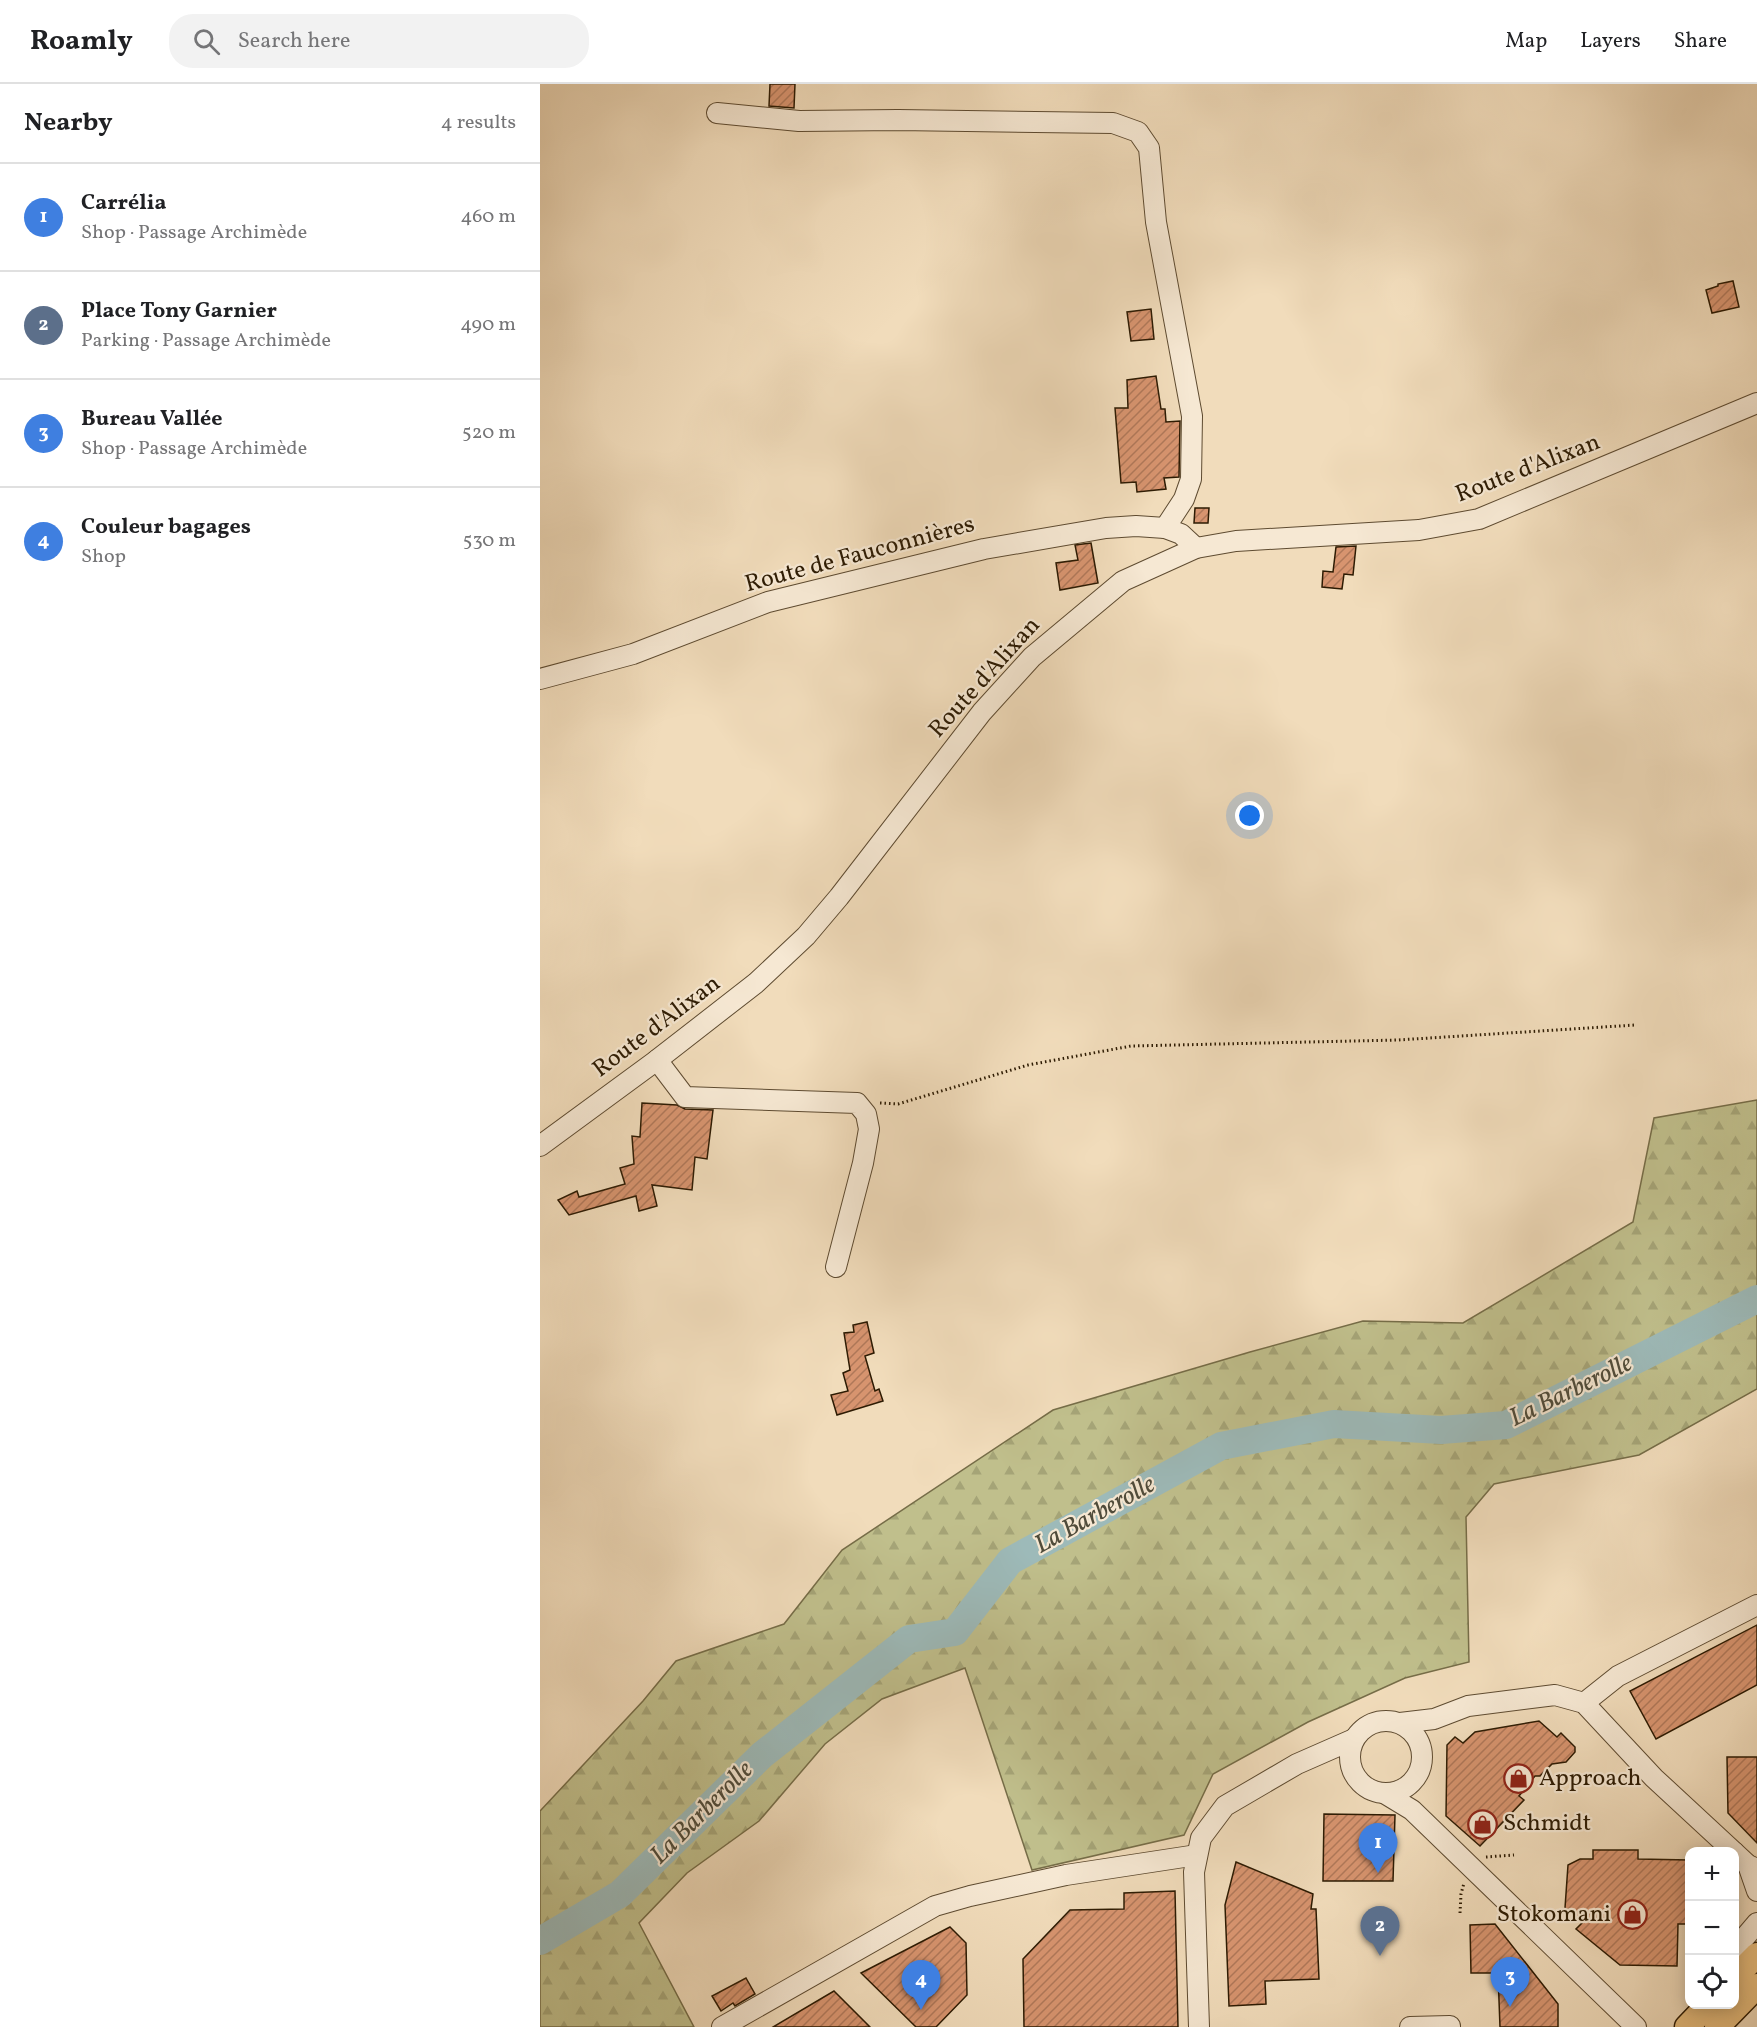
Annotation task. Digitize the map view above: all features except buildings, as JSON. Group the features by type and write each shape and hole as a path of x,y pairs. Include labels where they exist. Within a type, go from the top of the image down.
{"main road":[{"path":"1739,1973 1757,1955"},
{"path":"1719,2027 1757,1986"},
{"path":"1684,2027 1704,2009"}],"street":[{"path":"717,113 799,121 1113,123 1138,132 1149,148 1156,222 1192,416 1191,479 1184,499 1165,528"},
{"name":"Route d'Alixan","path":"540,1146 657,1060 756,983 806,936 839,897 982,712 1032,657 1123,581 1196,548 1236,541 1419,530 1479,519 1757,404"},
{"name":"Route de Fauconnières","path":"540,679 633,654 768,602 973,552 1106,528 1136,526 1165,528 1181,534 1196,548"},
{"path":"657,1060 684,1097 857,1103 866,1114 869,1129 863,1163 836,1267"},
{"path":"1584,1703 1618,1676 1757,1605"},
{"path":"1636,2027 1412,1810 1384,1793 1364,1786 1352,1769 1350,1759 1354,1740 1366,1726 1382,1721 1400,1723 1434,1719 1468,1706 1555,1695 1584,1703 1654,1778 1743,1859 1757,1891"},
{"path":"1420,1745 1434,1719"},
{"path":"1400,1723 1412,1732 1420,1745 1422,1756 1415,1778 1412,1810"},
{"path":"1199,2027 1194,1872 1201,1838 1225,1806 1297,1764 1354,1740"},
{"path":"1322,1752 1352,1769"},
{"path":"1384,1793 1402,1789 1415,1778"},
{"path":"722,2027 935,1906 1066,1875 1197,1855"},
{"path":"1739,1943 1756,1920"},
{"path":"1719,2027 1757,1996"},
{"path":"1684,2027 1693,2009"},
{"path":"1410,2027 1450,2026"}],"path":[{"path":"857,1103 898,1104 1028,1065 1131,1046 1398,1040 1635,1025"},
{"path":"1484,1860 1487,1856 1514,1855"},
{"path":"1461,1913 1461,1894 1465,1878"}],"green space":[{"path":"1757,1100 1757,1389 1639,1455 1494,1484 1466,1517 1469,1662 1405,1678 1308,1722 1213,1774 1184,1835 1032,1870 965,1668 882,1699 825,1744 759,1821 687,1873 639,1923 694,2027 540,2027 540,1811 643,1701 676,1661 784,1624 842,1550 1053,1410 1363,1321 1463,1323 1633,1222 1654,1118"}],"waterway":[{"name":"La Barberolle","path":"540,1941 620,1894 762,1755 909,1639 955,1632 1010,1561 1221,1446 1334,1424 1441,1430 1506,1425 1757,1299"}],"place":[{"name":"Approach","path":"1518,1779"},
{"name":"Schmidt","path":"1482,1824"},
{"name":"Carrélia","path":"1378,1873"},
{"name":"Stokomani","path":"1632,1915"},
{"name":"Place Tony Garnier","path":"1380,1956"},
{"name":"Bureau Vallée","path":"1510,2007"},
{"name":"Couleur bagages","path":"921,2010"}]}
